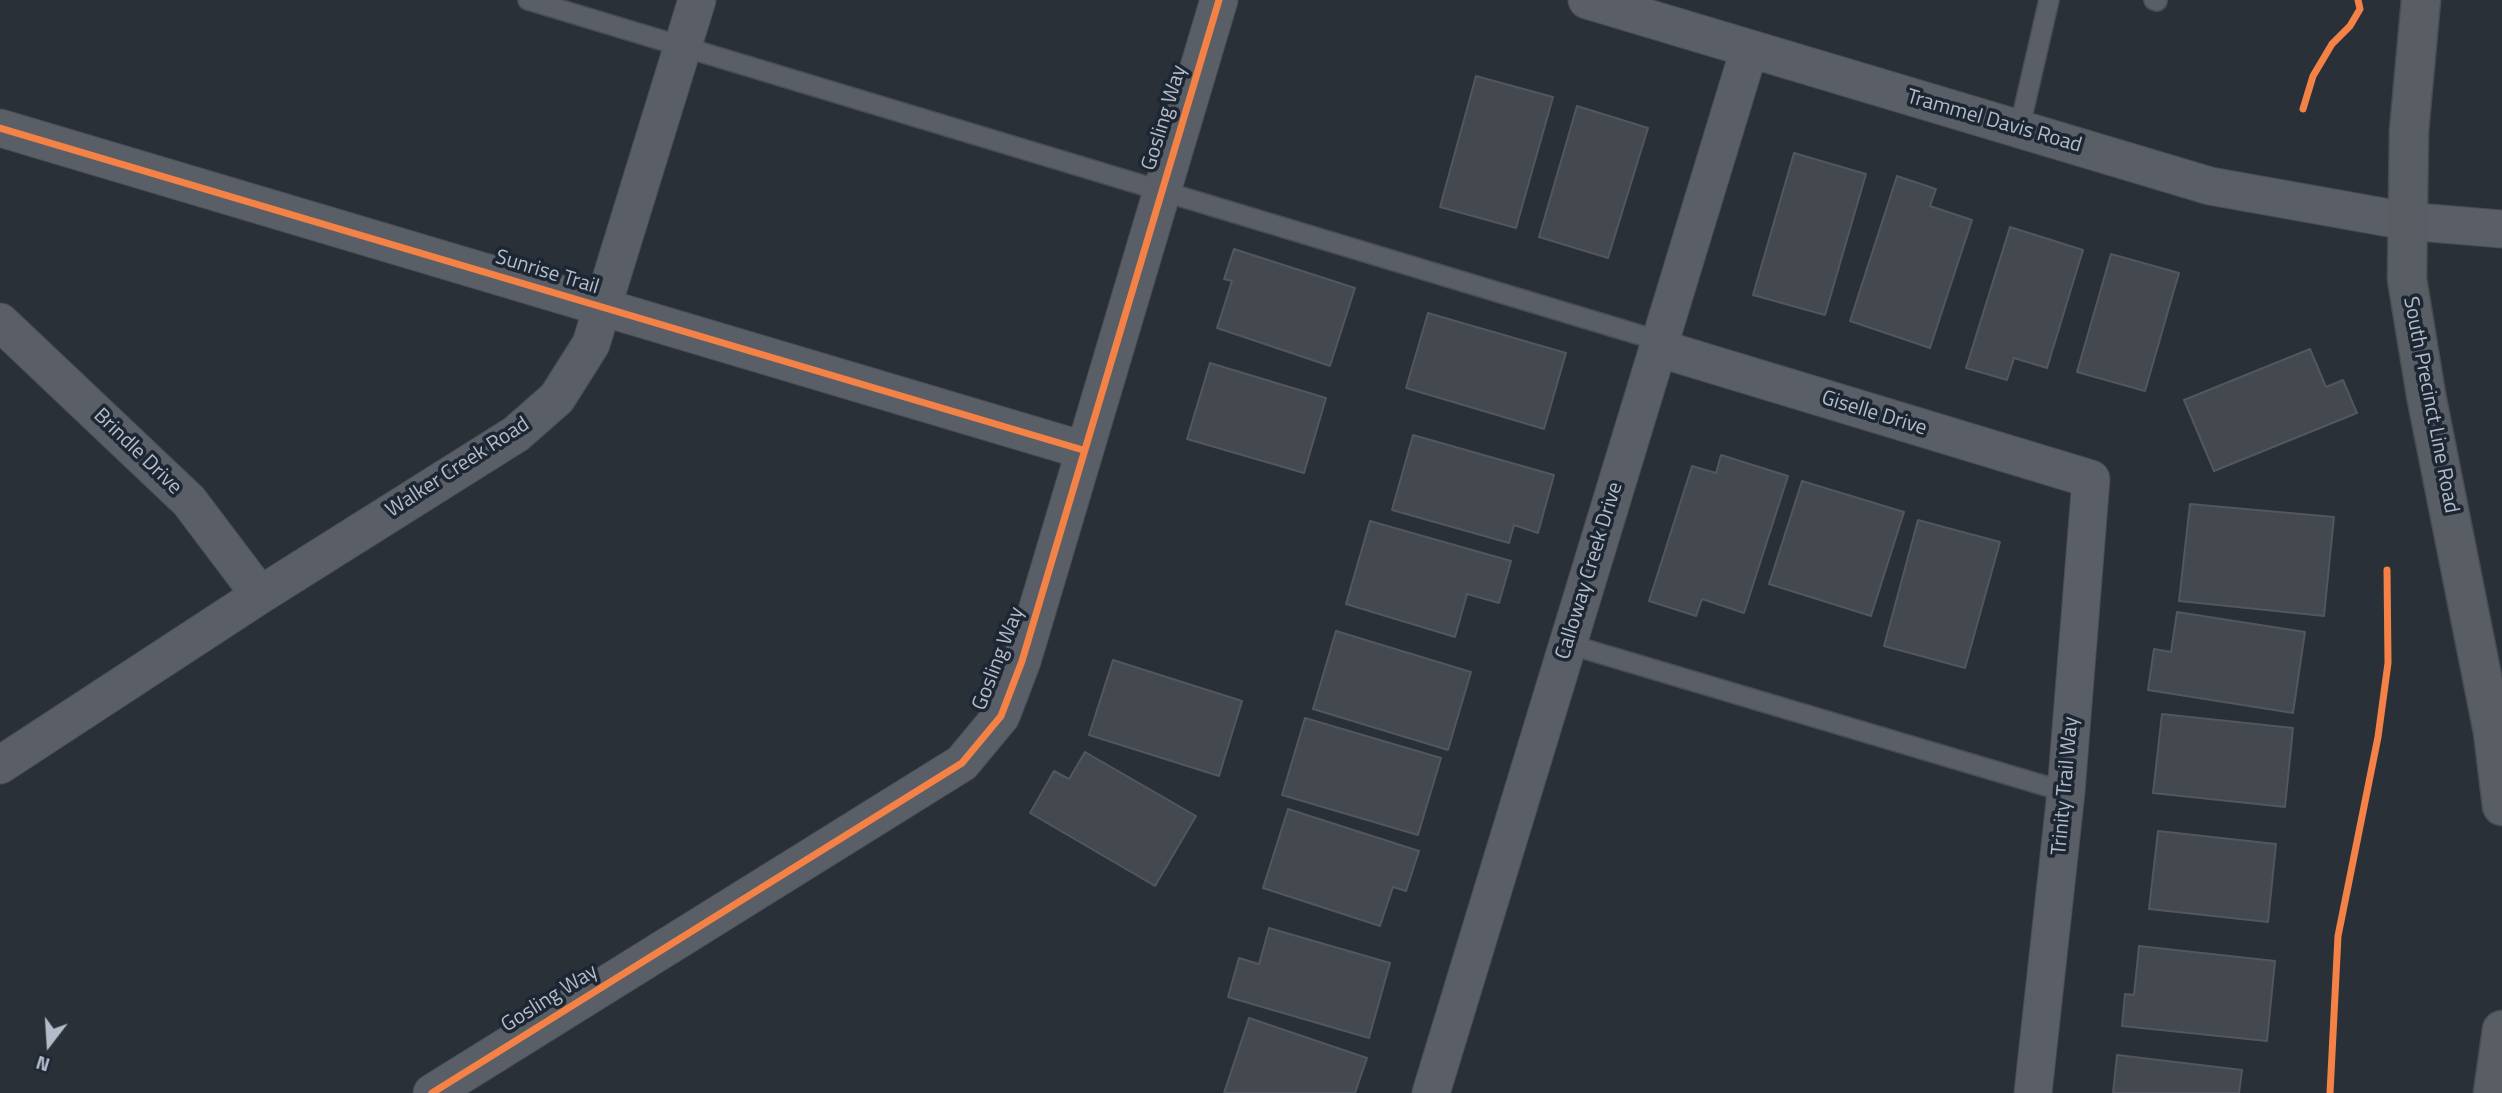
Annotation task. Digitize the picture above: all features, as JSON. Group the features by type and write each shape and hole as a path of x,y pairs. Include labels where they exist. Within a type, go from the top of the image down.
{"main road":[{"name":"South Precinct Line Road","path":"2421,0 2409,131 2407,279 2426,395 2480,661 2502,806"},
{"path":"2493,1093 2502,1030"}],"street":[{"name":"Walker Creek Road","path":"0,765 260,594 516,434 557,398 591,344 697,0"},
{"name":"Gosling Way","path":"432,1093 962,763 1001,716 1022,661 1219,0"},
{"name":"Trammel Davis Road","path":"1587,0 2210,187 2406,221 2502,229"},
{"name":"Calloway Creek Drive","path":"1431,1093 1749,50"},
{"name":"Sunrise Trail","path":"0,128 1083,450"},
{"name":"Brindle Drive","path":"0,322 188,501 260,594"},
{"name":"Giselle Drive","path":"1659,344 2091,479"},
{"name":"Trinity Trail Way","path":"2033,1093 2066,792 2091,479"}],"lane":[{"path":"528,0 1659,344"},
{"path":"2019,130 2049,0"},
{"path":"1568,644 2066,792"}],"building":[{"path":"1476,76 1553,97 1516,228 1440,207"},
{"path":"1577,106 1648,128 1608,258 1539,237"},
{"path":"1794,153 1866,174 1825,315 1753,295"},
{"path":"1897,176 1936,189 1930,206 1972,220 1930,348 1850,321"},
{"path":"2010,227 2083,250 2047,368 2014,358 2007,380 1966,368"},
{"path":"1234,249 1355,288 1330,366 1217,328 1232,281 1224,279"},
{"path":"2111,254 2179,273 2145,391 2077,372"},
{"path":"1428,313 1566,353 1544,429 1406,388"},
{"path":"2310,349 2326,387 2343,380 2357,413 2214,471 2184,400"},
{"path":"1210,363 1326,398 1304,473 1187,439"},
{"path":"1413,435 1554,475 1538,533 1514,525 1509,543 1392,510"},
{"path":"1721,455 1788,476 1744,613 1702,599 1696,616 1649,601 1692,466 1716,473"},
{"path":"1802,481 1904,512 1871,616 1769,584"},
{"path":"2190,504 2334,517 2324,616 2179,601"},
{"path":"1918,520 2000,542 1965,668 1884,646"},
{"path":"1370,521 1511,561 1499,603 1467,594 1455,637 1346,604"},
{"path":"2177,612 2305,632 2293,713 2148,690 2154,649 2171,652"},
{"path":"1336,631 1471,672 1448,750 1313,709"},
{"path":"1113,660 1242,701 1219,776 1089,735"},
{"path":"2162,714 2293,728 2285,807 2153,793"},
{"path":"1305,718 1441,758 1418,835 1282,795"},
{"path":"1085,752 1196,816 1155,886 1030,813 1054,771 1069,779"},
{"path":"1288,809 1419,851 1406,891 1393,887 1380,926 1263,888"},
{"path":"2158,831 2276,844 2268,922 2149,909"},
{"path":"1269,928 1390,963 1369,1038 1228,997 1239,958 1259,964"},
{"path":"2139,946 2275,961 2267,1041 2122,1026 2125,994 2134,995"},
{"path":"1249,1018 1367,1058 1355,1093 1224,1093"},
{"path":"2117,1055 2242,1070 2239,1093 2113,1093"}],"cycle path":[{"path":"432,1093 962,763 1001,716 1022,661 1219,0"},
{"path":"2303,109 2313,76 2332,44 2350,26 2360,9 2358,0"},
{"path":"0,128 1083,450"},
{"path":"2330,1093 2338,936 2378,737 2388,663 2387,570"}]}
